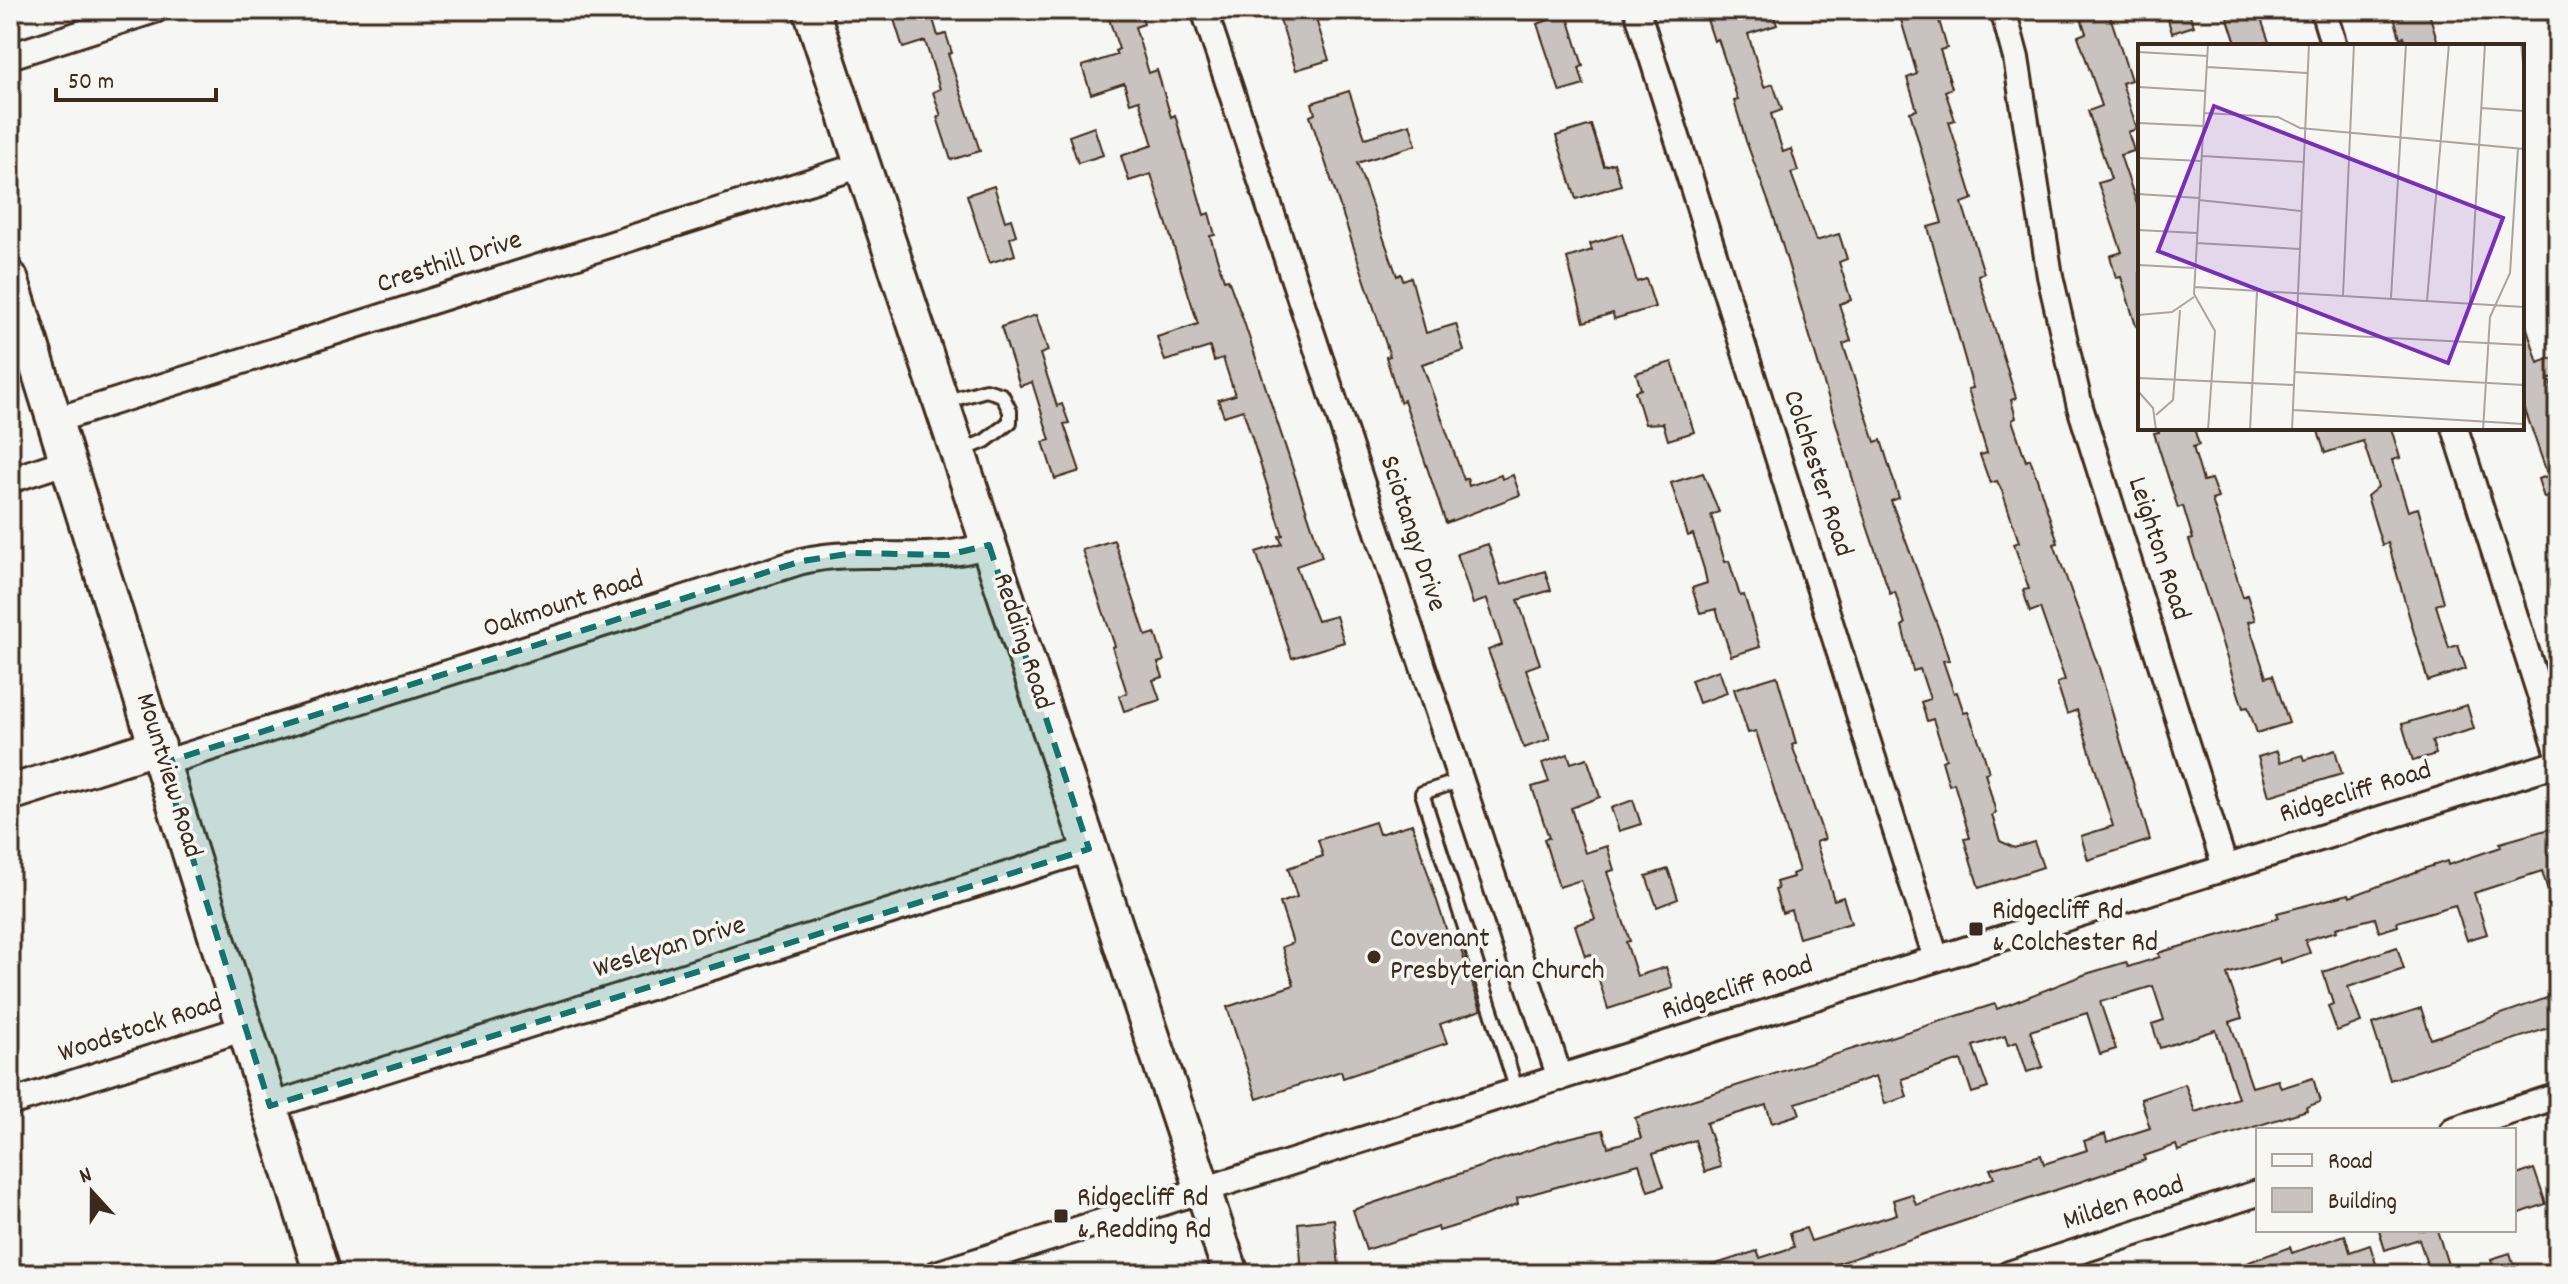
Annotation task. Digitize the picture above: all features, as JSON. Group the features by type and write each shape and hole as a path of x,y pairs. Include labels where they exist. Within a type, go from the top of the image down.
{"main road":[{"name":"Redding Road","path":"811,10 1231,1274"},
{"name":"Mountview Road","path":"10,278 322,1274"},
{"path":"10,793 160,755"}],"street":[{"path":"10,56 155,10"},
{"name":"Sciotangy Drive","path":"1204,10 1560,1078"},
{"name":"Colchester Road","path":"1637,10 1936,958"},
{"name":"Leighton Road","path":"2003,10 2016,58 2050,276 2080,407 2225,867"},
{"path":"2323,10 2333,44"},
{"name":"Cresthill Drive","path":"56,420 862,165"},
{"path":"2456,430 2558,751"},
{"path":"10,480 68,461"},
{"name":"Oakmount Road","path":"160,755 802,561 854,553 937,556 989,545"},
{"name":"Ridgecliff Road","path":"936,1274 2558,763"},
{"name":"Wesleyan Drive","path":"270,1106 1089,849"},
{"name":"Woodstock Road","path":"10,1103 245,1028"},
{"path":"2459,1128 2558,1096"},
{"name":"Milden Road","path":"2009,1274 2256,1194"}],"lane":[{"path":"941,403 986,390 1002,395 1010,411 1010,422 1002,430 958,452"},
{"path":"1462,780 1422,793 1517,1091"}],"highlighted area":[{"path":"989,545 1089,849 270,1106 163,763 802,561 854,553 948,555"}],"building":[{"path":"891,10 922,10 926,21 933,19 938,36 946,34 952,53 948,54 980,151 951,160 937,117 941,116 933,92 940,89 925,41 903,48"},
{"path":"1106,10 1140,10 1144,24 1135,27 1149,73 1157,70 1171,117 1175,115 1204,215 1209,213 1215,235 1210,236 1224,280 1228,279 1243,319 1322,557 1296,566 1317,621 1336,616 1344,642 1292,658 1256,552 1282,544 1279,536 1283,535 1243,410 1224,416 1218,400 1235,395 1223,358 1214,361 1210,347 1165,361 1157,337 1198,324 1151,174 1129,181 1121,156 1153,145 1139,100 1130,103 1124,83 1091,94 1082,66 1117,55 1115,51 1119,49"},
{"path":"1277,10 1313,10 1329,60 1296,70"},
{"path":"1704,10 1772,10 1777,25 1748,34 1764,87 1773,84 1782,110 1771,114 1783,152 1791,149 1798,171 1791,173 1816,241 1839,234 1847,259 1839,262 1851,300 1839,304 1851,341 1843,344 1875,442 1881,440 1899,498 1891,501 1941,635 1949,660 1943,661 1954,693 1957,692 1964,713 1968,712 1982,749 1996,813 1992,815 2000,841 2014,848 2034,842 2043,867 1979,888 1964,839 1970,838 1954,783 1949,785 1942,761 1946,759 1933,719 1927,721 1921,702 1930,699 1920,669 1913,671 1902,626 1905,624 1895,592 1890,594 1867,526 1773,214 1746,141 1734,101 1738,100 1718,39 1714,41"},
{"path":"1898,10 1936,10 1947,48 1940,50 1952,88 1945,91 1955,120 1949,122 1973,199 1962,203 1984,273 1978,275 2016,398 2011,400 2016,418 2012,420 2026,461 2030,459 2037,479 2058,543 2054,544 2099,668 2150,840 2088,860 2081,836 2113,826 2077,710 2067,714 2057,683 2065,680 2040,608 2030,612 2023,590 2029,589 2014,544 2019,542 2002,491 1997,481 1990,483 1980,455 1987,453 1968,389 1973,388 1928,227 1942,223 1910,112 1917,110 1907,78 1917,74"},
{"path":"2078,10 2108,10 2131,80 2122,83 2137,129 2128,132 2134,151 2120,155 2138,207 2138,326 2121,277 2116,278 2110,256 2122,252 2098,183 2111,179 2088,111 2102,106 2078,36 2086,33"},
{"path":"2165,10 2188,10 2194,26 2172,33"},
{"path":"2225,10 2258,10 2269,42 2236,44"},
{"path":"2392,10 2428,10 2438,44 2406,44 2404,37 2400,38"},
{"path":"1567,14 1583,66 1579,68 1584,85 1560,92 1537,24"},
{"path":"1349,91 1365,138 1410,124 1416,145 1357,163 1397,276 1401,274 1403,280 1411,277 1426,333 1456,324 1464,351 1422,364 1464,480 1467,478 1469,486 1501,475 1502,479 1513,475 1520,495 1446,523 1404,400 1400,402 1386,357 1390,356 1310,116 1315,114 1312,103"},
{"path":"1591,125 1604,166 1614,163 1621,185 1576,199 1556,136"},
{"path":"1094,127 1103,155 1078,163 1069,136"},
{"path":"994,186 1005,221 1011,219 1016,235 1010,238 1015,255 989,263 967,195"},
{"path":"1622,234 1637,282 1646,279 1655,307 1614,319 1613,313 1584,322 1567,258 1592,250 1590,244"},
{"path":"1036,315 1048,351 1040,354 1057,406 1062,404 1069,423 1064,424 1080,471 1055,479 1043,442 1050,440 1032,382 1020,386 1001,327"},
{"path":"2524,326 2538,363 2558,356 2558,376 2549,379 2558,408 2558,494 2544,498 2538,479 2548,476 2524,407"},
{"path":"1672,362 1694,432 1668,440 1663,423 1645,424 1635,391 1641,389 1636,373"},
{"path":"2195,430 2199,445 2193,447 2203,481 2211,479 2218,498 2212,500 2243,597 2247,595 2255,620 2248,622 2266,677 2273,675 2289,723 2257,733 2248,707 2243,708 2189,540 2193,539 2183,506 2178,508 2154,433"},
{"path":"2318,430 2392,430 2400,458 2392,460 2408,511 2418,508 2444,602 2436,605 2449,648 2458,645 2466,669 2428,681 2388,543 2382,545 2367,496 2378,487 2363,441 2325,453"},
{"path":"1703,473 1719,512 1711,515 1725,562 1729,561 1740,596 1744,595 1760,647 1731,656 1716,609 1700,613 1692,588 1707,583 1704,569 1693,534 1688,536 1671,483"},
{"path":"1114,540 1146,636 1155,633 1164,661 1158,663 1163,677 1153,680 1160,700 1124,711 1119,696 1127,693 1112,647 1115,646 1082,550"},
{"path":"1488,544 1501,585 1545,571 1551,590 1518,600 1540,664 1526,669 1550,739 1524,748 1488,650 1502,645 1487,599 1473,604 1457,554"},
{"path":"1719,670 1727,693 1699,703 1691,680"},
{"path":"1777,676 1796,743 1792,745 1825,839 1816,842 1834,900 1843,897 1851,923 1799,938 1791,910 1782,913 1775,890 1778,889 1776,882 1793,877 1792,874 1799,871 1756,731 1748,733 1734,689"},
{"path":"2467,705 2474,729 2432,741 2436,754 2413,761 2402,724"},
{"path":"2335,750 2342,774 2269,796 2258,757 2277,751 2280,762 2303,755 2305,760"},
{"path":"1568,754 1571,763 1587,758 1600,797 1571,808 1585,853 1607,846 1614,870 1607,872 1630,941 1626,942 1637,976 1666,967 1673,988 1608,1009 1591,954 1585,956 1575,925 1595,919 1581,880 1559,887 1544,839 1549,838 1532,787 1549,782 1542,763"},
{"path":"1633,800 1641,824 1619,831 1611,808"},
{"name":"Covenant Presbyterian Church","path":"1375,822 1379,834 1412,824 1449,938 1456,935 1481,1010 1440,1024 1447,1043 1343,1078 1341,1071 1257,1099 1227,1007 1294,985 1282,947 1293,943 1280,903 1297,897 1288,868 1323,856 1318,840"},
{"path":"2553,828 2555,833 2558,832 2558,909 2554,910 2542,871 2474,893 2487,934 2467,940 2455,905 2397,922 2398,926 2379,932 2375,918 2336,928 2337,931 2305,940 2310,953 2280,963 2279,958 2227,974 2242,1018 2230,1022 2252,1087 2278,1080 2281,1088 2313,1078 2320,1102 2306,1107 2307,1110 2178,1151 2176,1145 2144,1156 2145,1160 1807,1274 1698,1274 1697,1270 1757,1251 1760,1258 1794,1247 1790,1233 1806,1228 1811,1241 1897,1214 1893,1200 1912,1194 1916,1205 1994,1178 1990,1169 2041,1155 2044,1164 2087,1150 2084,1141 2105,1134 2107,1142 2150,1128 2141,1099 2185,1084 2195,1112 2238,1098 2216,1030 2160,1048 2152,1024 2164,1020 2153,986 2100,1002 2116,1049 2100,1054 2087,1013 2030,1031 2043,1067 2027,1072 2017,1042 2008,1045 2005,1036 1973,1046 1988,1088 1972,1093 1961,1060 1902,1079 1907,1097 1885,1104 1876,1076 1796,1103 1800,1114 1772,1123 1766,1105 1706,1123 1721,1167 1705,1172 1695,1140 1653,1154 1664,1186 1648,1191 1639,1164 1517,1198 1518,1204 1465,1223 1439,1231 1438,1227 1366,1250 1353,1210 1559,1140 1603,1130 1608,1147 1641,1138 1635,1118 1995,1004 1997,1009 2086,974 2126,962 2128,967 2160,957 2158,953 2279,918 2277,913 2349,894 2350,897 2426,868 2447,861 2448,865 2501,847 2500,843"},
{"path":"1668,869 1678,899 1657,907 1646,876"},
{"path":"2397,947 2404,969 2348,987 2361,1022 2337,1031 2328,1006 2333,1004 2323,972"},
{"path":"2558,994 2558,1025 2390,1080 2372,1024 2421,1008 2431,1039"},
{"path":"2534,1169 2546,1204 2516,1214 2516,1175"},
{"path":"1334,1219 1339,1266 1333,1267 1334,1274 1302,1274 1298,1223"},
{"path":"2380,1232 2438,1232 2451,1274 2430,1274 2419,1239 2385,1250"},
{"path":"2345,1235 2350,1252 2370,1245 2377,1267 2354,1274 2225,1274 2224,1271 2290,1247 2292,1253"},
{"path":"2510,1253 2517,1274 2495,1274 2491,1259"}],"place":[{"name":"Ridgecliff Rd & Colchester Rd","path":"1976,929"},
{"name":"Covenant Presbyterian Church","path":"1374,957"},
{"name":"Ridgecliff Rd & Redding Rd","path":"1061,1216"}]}
